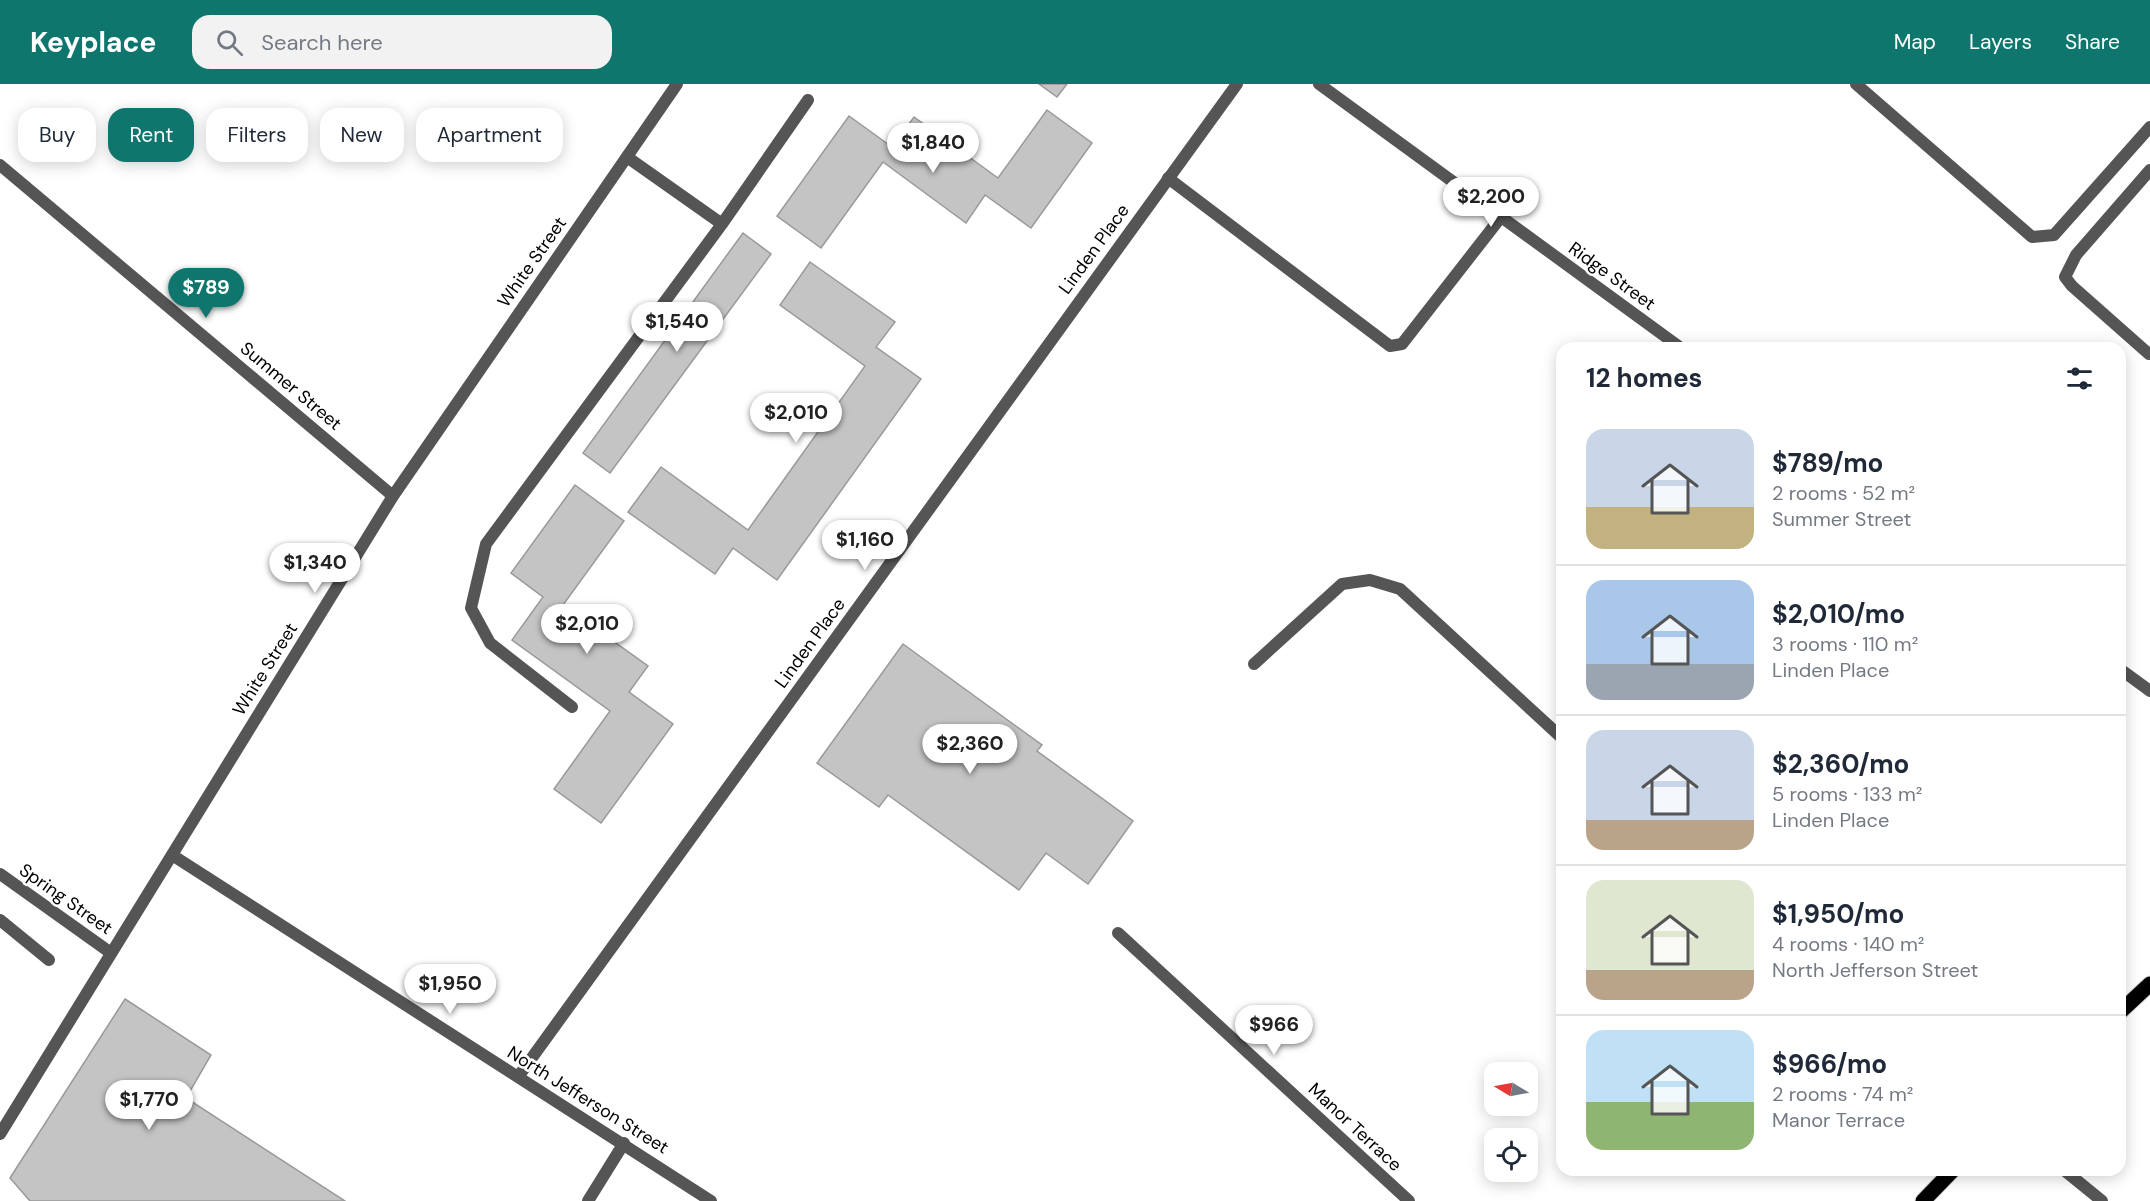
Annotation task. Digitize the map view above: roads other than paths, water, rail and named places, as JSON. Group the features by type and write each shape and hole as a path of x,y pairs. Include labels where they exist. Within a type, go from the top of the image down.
{"main road":[{"path":"2126,1006 2150,984"},
{"path":"1923,1201 1947,1176"}],"street":[{"name":"White Street","path":"0,1134 393,496 677,84"},
{"name":"Linden Place","path":"518,1077 1237,84"},
{"name":"Ridge Street","path":"1319,84 1673,342"},
{"path":"1856,84 2032,237 2054,235 2150,127"},
{"path":"572,707 490,643 471,608 486,544 722,224 808,100"},
{"path":"627,157 722,224"},
{"name":"Summer Street","path":"0,165 393,496"},
{"path":"2149,354 2072,286 2065,277 2076,255 2150,170"},
{"path":"1167,178 1390,346 1402,344 1501,217"},
{"path":"1254,664 1342,584 1370,580 1400,589 1556,732"},
{"path":"2126,674 2150,692"},
{"name":"North Jefferson Street","path":"172,855 624,1143 711,1201"},
{"name":"Spring Street","path":"0,874 111,953"},
{"path":"0,920 49,960"},
{"name":"Manor Terrace","path":"1118,933 1409,1201"},
{"path":"588,1201 624,1143"},
{"path":"2071,1176 2102,1201"}]}
